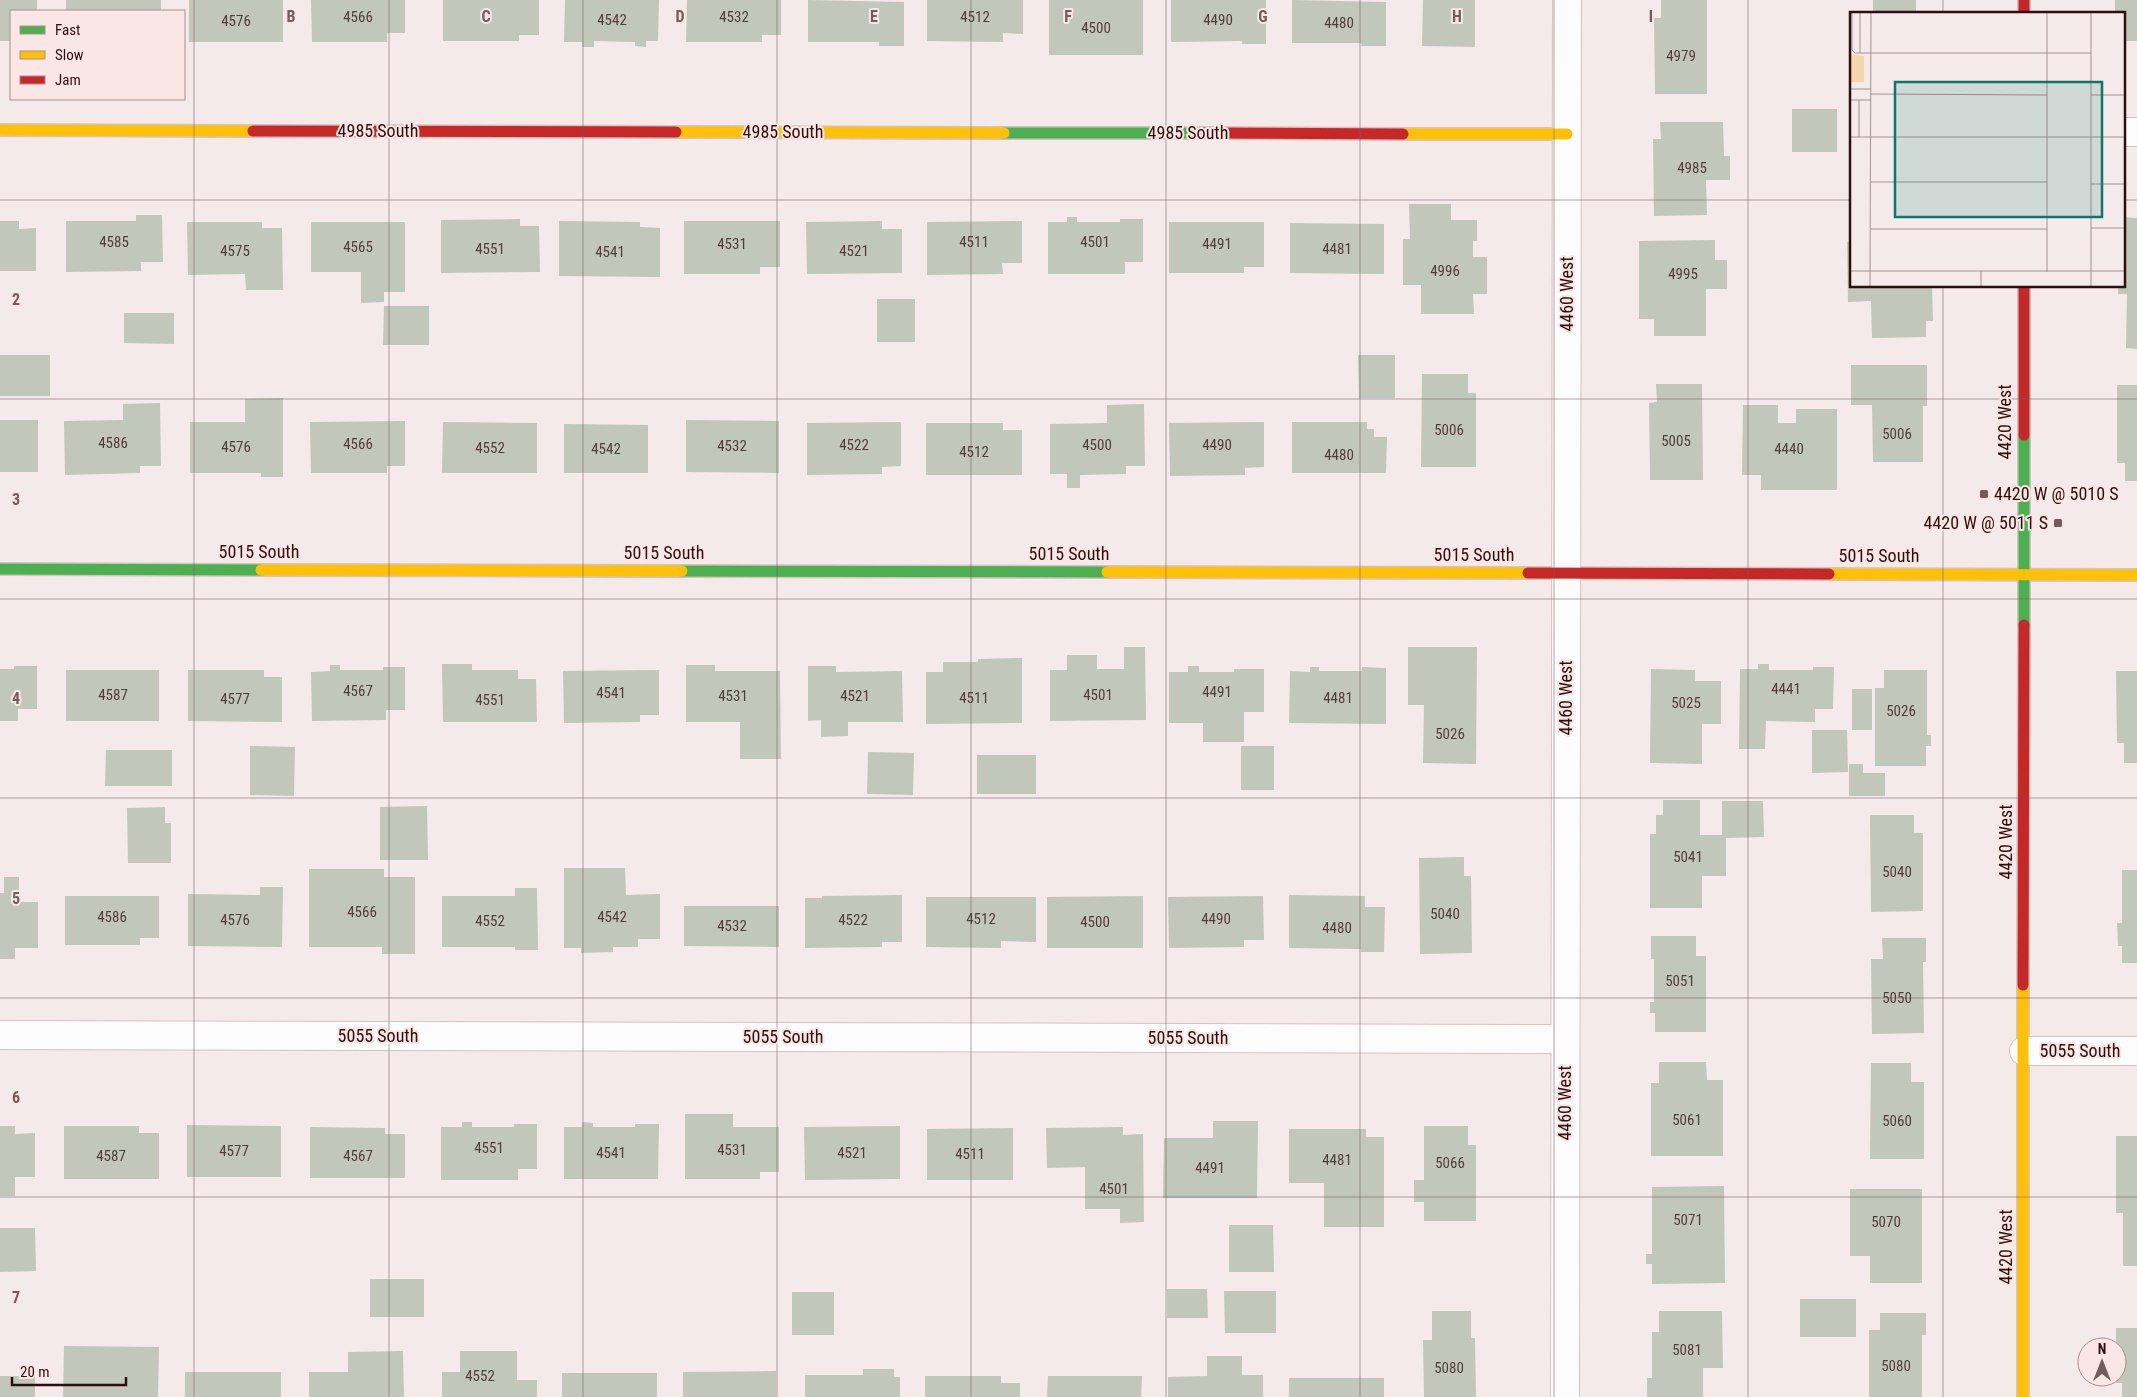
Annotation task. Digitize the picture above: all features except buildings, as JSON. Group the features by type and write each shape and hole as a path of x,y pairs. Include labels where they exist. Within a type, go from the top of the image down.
{"street":[{"name":"4460 West","path":"1565,1397 1567,0"},
{"name":"4985 South","path":"0,130 1567,134"},
{"path":"2124,132 2137,132"},
{"name":"4420 West","path":"2023,1397 2022,575 2024,288"},
{"name":"5015 South","path":"0,569 2137,575"},
{"name":"5055 South","path":"0,1035 1566,1039"},
{"name":"5055 South","path":"2024,1051 2137,1051"}],"traffic: fast":[{"path":"1004,133 1204,133"},
{"path":"2024,435 2024,625"},
{"path":"0,569 261,570"},
{"path":"682,571 1107,572"}],"traffic: slow":[{"path":"0,130 253,131"},
{"path":"676,132 1004,133"},
{"path":"1403,134 1567,134"},
{"path":"261,570 682,571"},
{"path":"1107,572 1528,573"},
{"path":"1829,574 2137,575"},
{"path":"2023,985 2023,1397"}],"traffic: jam":[{"path":"2024,0 2024,12"},
{"path":"253,131 676,132"},
{"path":"1204,133 1403,134"},
{"path":"2024,288 2024,435"},
{"path":"1528,573 1829,574"},
{"path":"2023,985 2024,625"}],"place":[{"name":"4420 W @ 5010 S","path":"1984,494"},
{"name":"4420 W @ 5011 S","path":"2058,523"}]}
